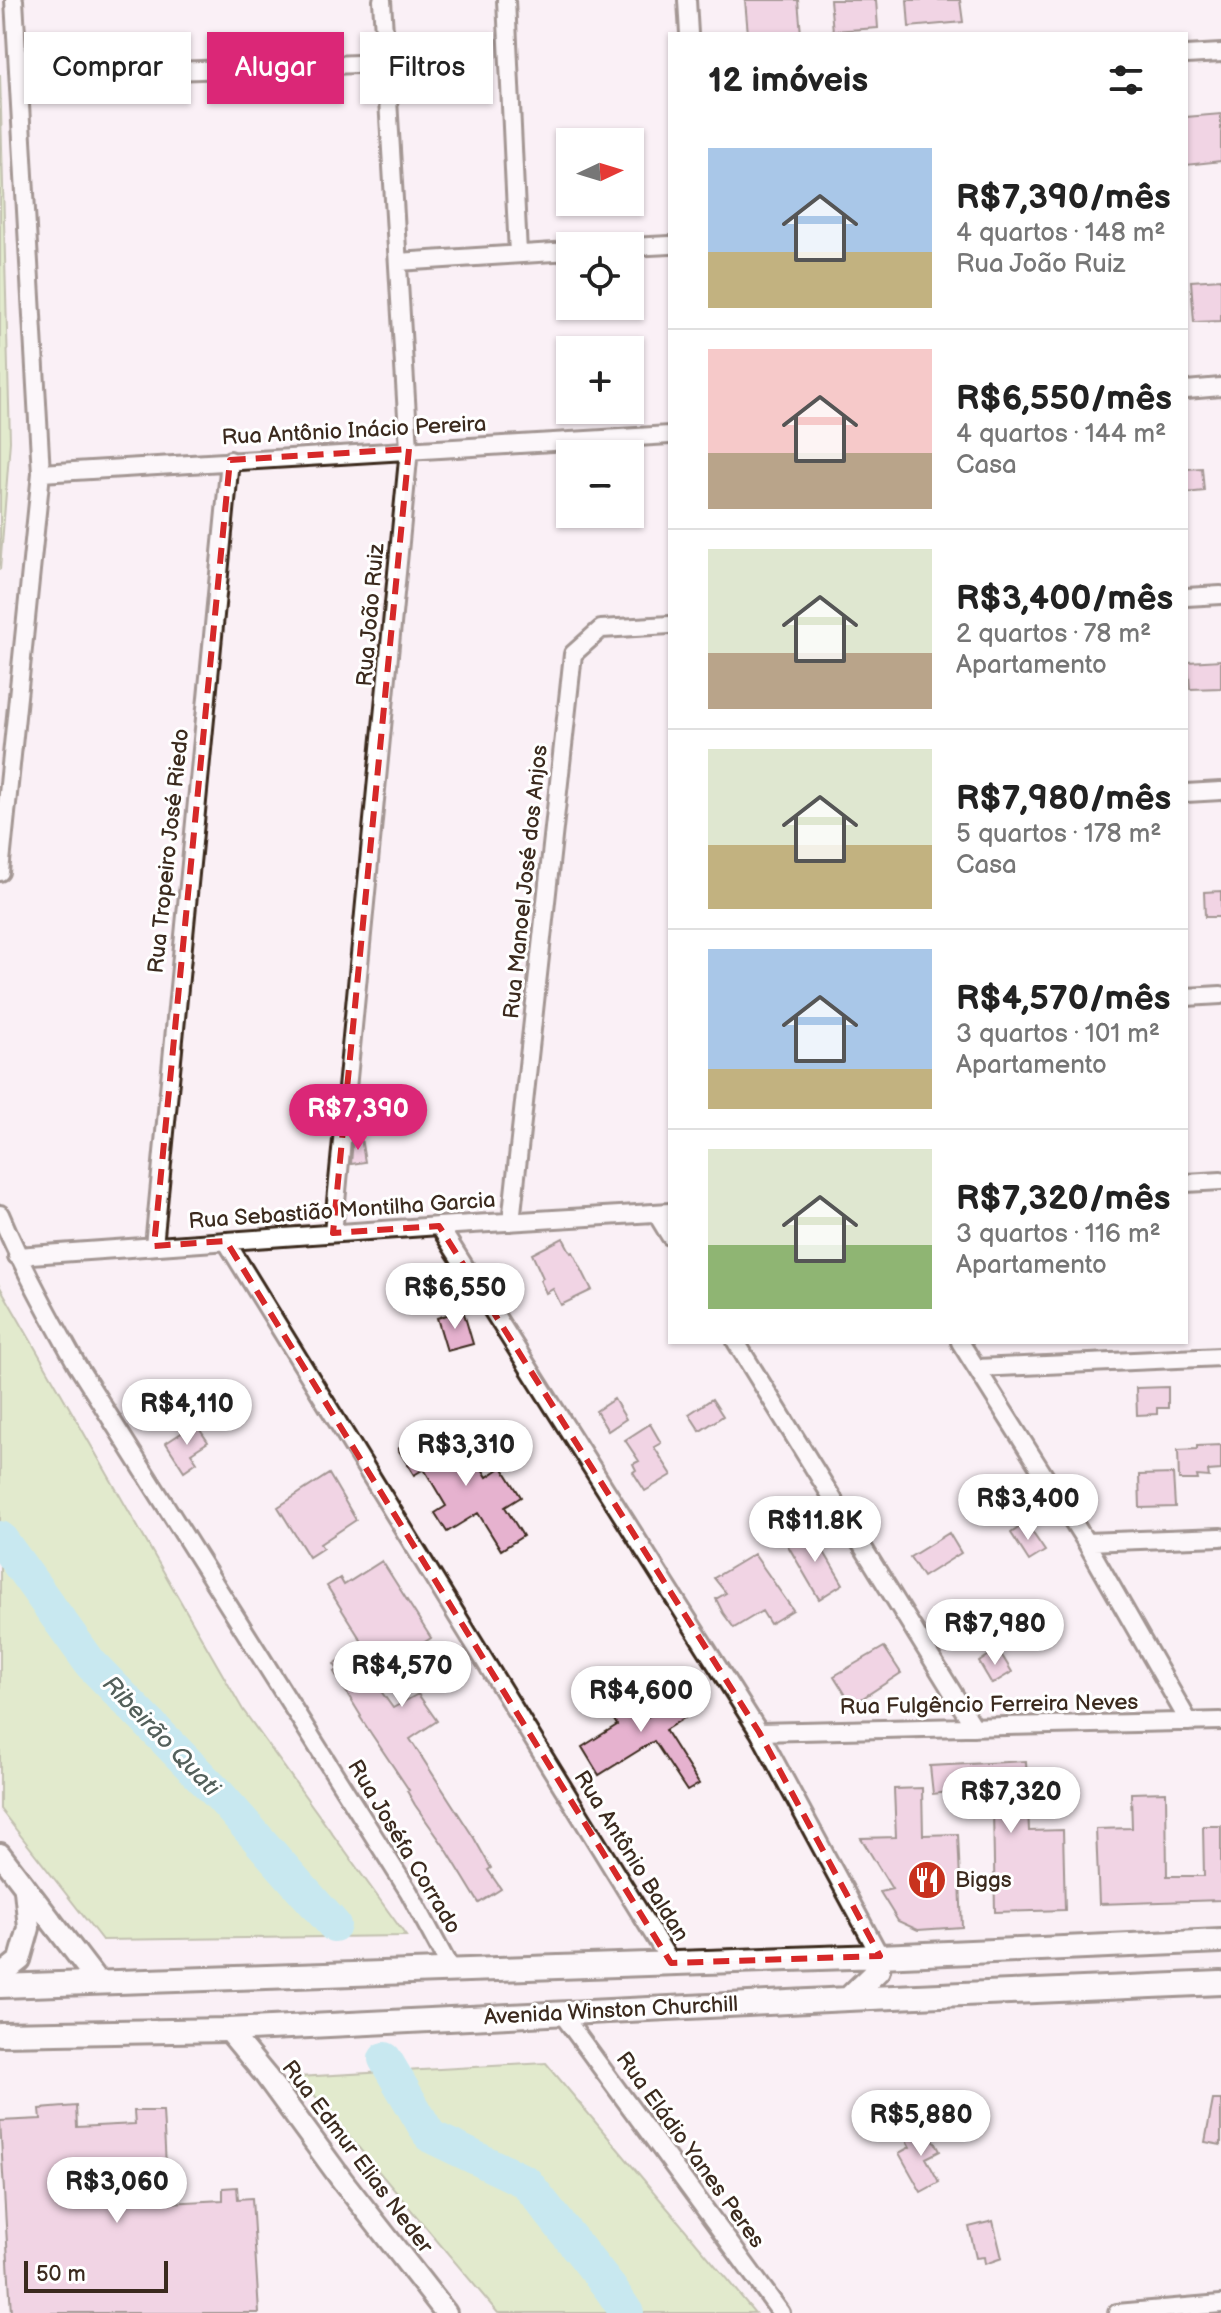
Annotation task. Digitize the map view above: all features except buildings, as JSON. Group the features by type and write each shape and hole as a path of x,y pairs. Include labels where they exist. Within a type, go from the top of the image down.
{"main road":[{"name":"Avenida Winston Churchill","path":"0,1986 880,1956 1221,1941"},
{"path":"848,1999 878,1970 880,1956"},
{"name":"Avenida Winston Churchill","path":"0,2034 228,2030 1221,1983"}],"street":[{"path":"0,872 41,473 14,0"},
{"name":"Rua João Ruiz","path":"382,0 383,32"},
{"path":"506,0 518,254"},
{"path":"687,0 689,32"},
{"path":"1188,55 1221,53"},
{"path":"19,77 360,64"},
{"name":"Rua João Ruiz","path":"333,1233 409,449 387,104"},
{"path":"644,246 668,245"},
{"path":"398,262 556,252"},
{"path":"1188,390 1221,387"},
{"name":"Rua Antônio Inácio Pereira","path":"41,473 668,435"},
{"name":"Rua Tropeiro José Riedo","path":"154,1246 230,460"},
{"path":"1188,597 1221,595"},
{"name":"Rua Manoel José dos Anjos","path":"511,1222 573,654 601,629 668,625"},
{"path":"1188,793 1221,791"},
{"path":"1188,997 1221,995"},
{"path":"1188,1183 1221,1181"},
{"name":"Rua Sebastião Montilha Garcia","path":"17,1256 663,1212"},
{"name":"Rua Joséfa Corrado","path":"0,1214 17,1256 77,1365 409,1892 451,1970"},
{"path":"439,1226 759,1732 880,1956"},
{"name":"Rua Antônio Baldan","path":"226,1241 671,1963"},
{"path":"737,1344 974,1727"},
{"path":"961,1344 1086,1542 1189,1722"},
{"path":"977,1368 1221,1357"},
{"path":"1086,1542 1221,1537"},
{"name":"Rua Fulgêncio Ferreira Neves","path":"759,1732 1221,1721"},
{"path":"0,1854 98,1982"},
{"path":"0,1976 20,1960 29,1928 25,1890"},
{"name":"Rua Eládio Yanes Peres","path":"562,2014 781,2313"},
{"name":"Rua Edmur Elias Neder","path":"228,2030 446,2313"},
{"path":"1117,2313 1203,2309 1221,2304"}],"highlighted area":[{"path":"409,449 333,1233 439,1226 759,1732 880,1956 671,1963 226,1241 154,1246 230,460"}],"green space":[{"path":"0,74 10,441 0,570"},
{"path":"0,1287 243,1710 406,1936 102,1940 0,1809"},
{"path":"546,2063 755,2313 498,2313 299,2077"}],"waterway":[{"name":"Ribeirão Quati","path":"0,1538 91,1664 220,1796 334,1925"},
{"name":"Ribeirão Quati","path":"385,2059 430,2136 526,2182 627,2313"}],"place":[{"name":"Biggs","path":"927,1880"}]}
